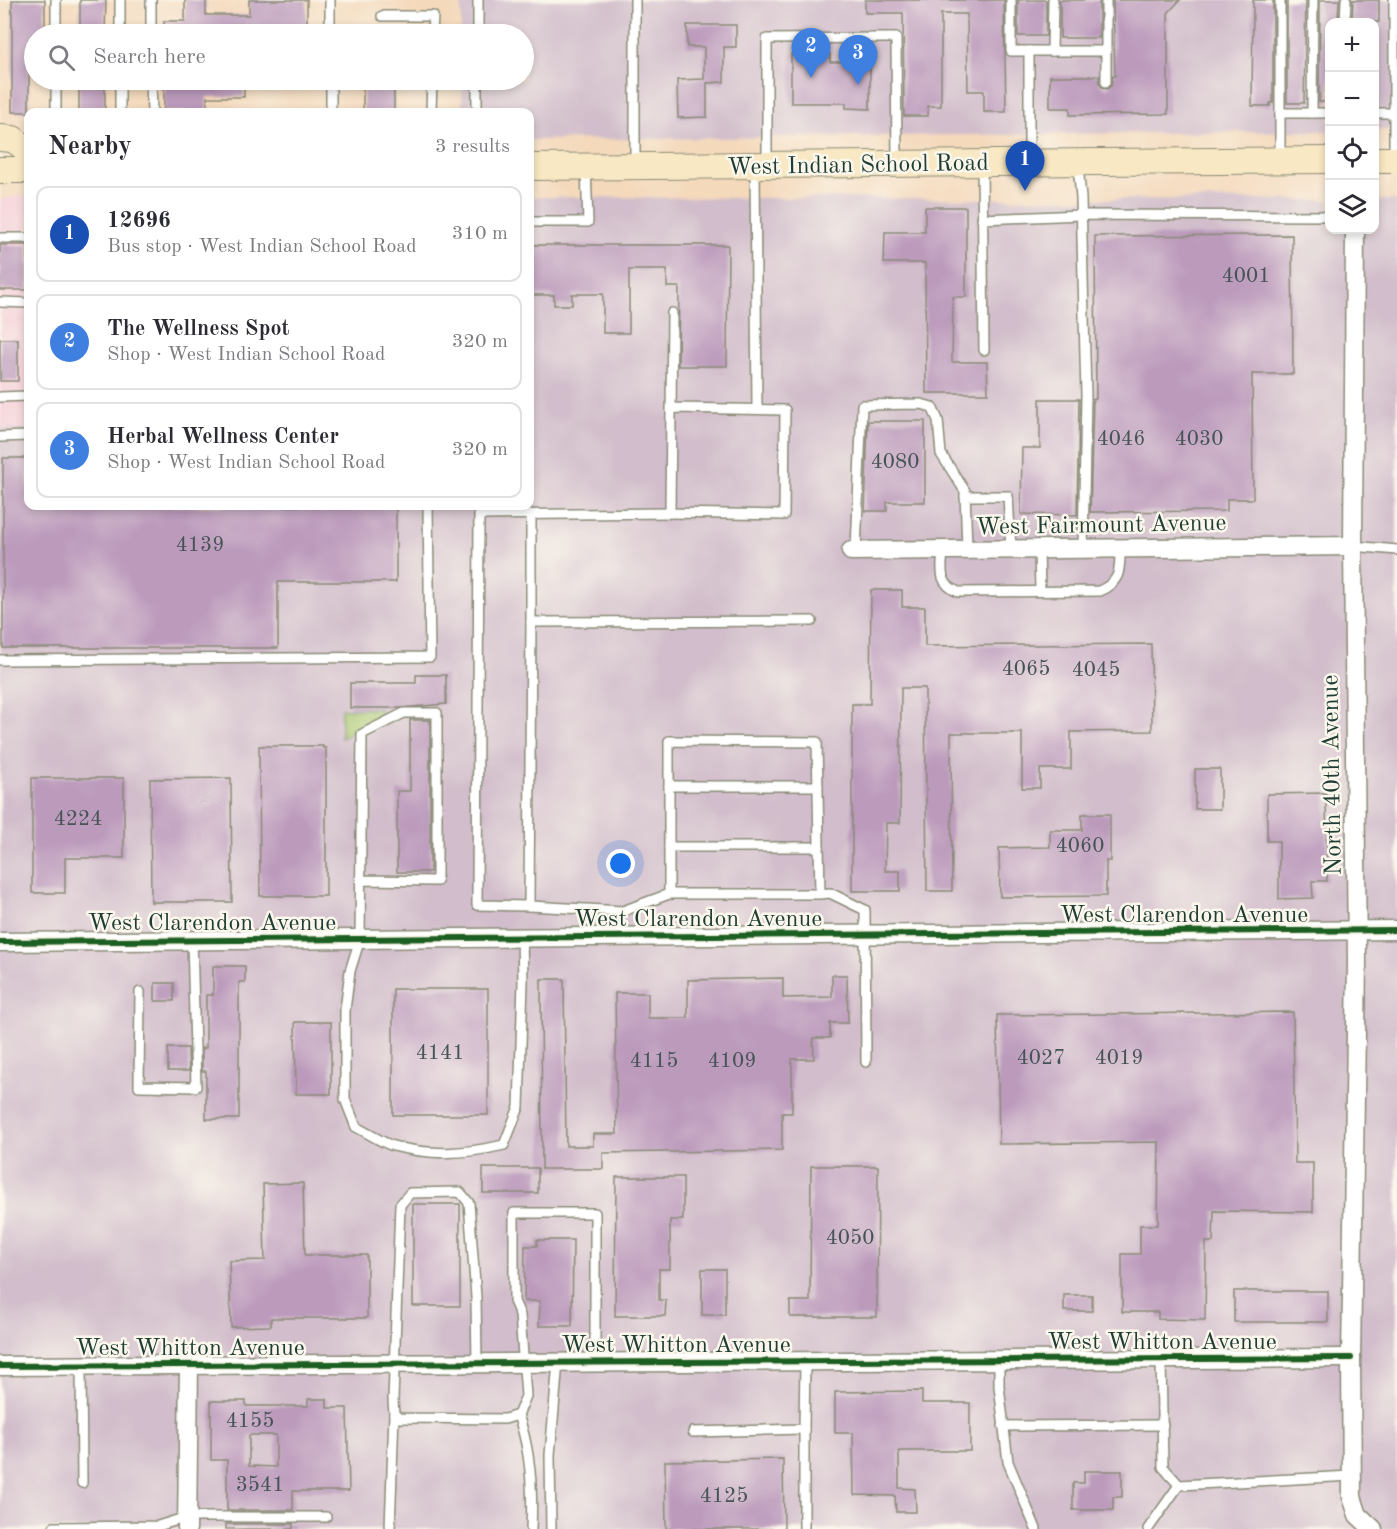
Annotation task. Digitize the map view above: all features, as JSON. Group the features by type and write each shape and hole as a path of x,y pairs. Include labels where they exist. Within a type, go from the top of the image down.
{"main road":[{"path":"0,138 13,139 24,147"},
{"name":"West Indian School Road","path":"534,167 1325,160"},
{"path":"0,170 24,170"}],"street":[{"name":"North 40th Avenue","path":"1355,234 1353,546 1357,931 1351,1358 1352,1497 1358,1515 1373,1529"},
{"name":"West Fairmount Avenue","path":"854,550 1353,546"},
{"name":"West Clarendon Avenue","path":"0,942 1397,930"},
{"name":"West Whitton Avenue","path":"0,1366 1351,1358"},
{"path":"187,1523 189,1365"}],"lane":[{"path":"56,0 56,24"},
{"path":"120,0 120,24"},
{"path":"151,0 151,24"},
{"path":"330,0 330,24"},
{"path":"478,0 478,24"},
{"path":"635,0 635,166"},
{"path":"1011,0 1011,51 1106,51"},
{"path":"1053,0 1053,51"},
{"path":"1106,0 1106,82"},
{"path":"1280,0 1280,160"},
{"path":"1312,113 1313,0"},
{"path":"1345,18 1346,0"},
{"path":"1389,160 1394,113 1394,0"},
{"path":"382,16 433,16 433,24"},
{"path":"757,409 761,165 767,39 896,38 897,164"},
{"path":"1029,51 1029,163"},
{"path":"56,90 56,108"},
{"path":"120,90 120,108"},
{"path":"151,90 152,108"},
{"path":"331,90 331,108"},
{"path":"431,108 432,90"},
{"path":"477,90 477,108"},
{"path":"1280,113 1325,113"},
{"path":"1379,113 1394,113"},
{"path":"1078,162 1086,395 1083,548"},
{"path":"982,163 984,350"},
{"path":"534,222 588,222 586,167"},
{"path":"982,219 1081,215 1325,216"},
{"path":"0,238 24,238"},
{"path":"0,302 24,303"},
{"path":"670,513 672,313"},
{"path":"0,397 24,396"},
{"path":"854,550 862,405 921,404 932,407 938,420 941,454 965,491 967,549"},
{"path":"672,408 785,410 784,515 670,513 479,515 477,905 623,911 669,894 830,893 865,910 866,1062"},
{"path":"0,436 24,436"},
{"path":"965,496 1008,496 1011,549"},
{"path":"0,660 430,657 428,510"},
{"path":"529,906 531,515"},
{"path":"1353,546 1397,550"},
{"path":"943,549 943,580 948,587 958,592 1099,591 1110,586 1118,576 1120,548"},
{"path":"1039,549 1040,591"},
{"path":"531,622 812,621"},
{"path":"361,880 437,880 437,713 404,713 362,734 360,939 350,971 345,1010 345,1099 356,1127 391,1145 433,1153 472,1153 504,1145 519,1107 522,938"},
{"path":"669,894 669,741 817,742 820,894"},
{"path":"669,786 818,786"},
{"path":"669,847 819,847"},
{"path":"140,992 139,1086 196,1087 192,940"},
{"path":"390,1529 400,1205 410,1192 459,1192 469,1203 477,1297 477,1363"},
{"path":"531,1529 532,1496 525,1435 518,1415 525,1396 520,1315 514,1301 514,1213 595,1213 595,1362"},
{"path":"1161,1359 1164,1467 1179,1485"},
{"path":"999,1360 1003,1426 1008,1462 1036,1529"},
{"path":"804,1529 805,1361"},
{"path":"551,1529 550,1455 558,1362"},
{"path":"81,1365 82,1483"},
{"path":"394,1414 402,1420 505,1419 518,1415"},
{"path":"1003,1426 1163,1425"},
{"path":"693,1432 804,1429"},
{"path":"1179,1485 1352,1476"},
{"path":"1148,1529 1179,1485"},
{"path":"54,1527 158,1526 326,1517"}],"shaded area":[{"path":"461,0 1397,0 1397,130 1379,130 1379,18 1325,18 1325,131 534,140 534,108 462,108 462,90 534,90 534,24 461,24"},
{"path":"24,196 24,429 0,429 0,200"},
{"path":"534,197 1325,200 1325,234 1379,234 1379,200 1397,200 1397,1529 0,1529 0,429 24,429 24,510 534,510"}],"green space":[{"path":"341,709 380,709 381,717 341,738"}],"building":[{"path":"12,0 45,0 45,24 24,24 24,90 29,90 29,108 24,108 24,112 12,112"},
{"path":"80,0 106,0 105,24 80,24"},
{"path":"185,0 206,0 206,15 249,15 249,0 307,0 307,24 164,24 164,21 185,21"},
{"path":"865,0 1004,0 1006,112 984,112 984,91 968,91 967,14 941,14 941,106 928,106 928,116 904,116 903,13 865,13"},
{"path":"1018,0 1046,0 1046,36 1018,36"},
{"path":"1060,0 1099,0 1099,38 1060,38"},
{"path":"1113,0 1180,0 1168,13 1168,114 1070,115 1070,108 1050,108 1050,76 1099,76 1099,83 1102,87 1107,89 1111,86 1113,76 1115,76"},
{"path":"1253,0 1273,0 1273,103 1270,103 1270,106 1252,106"},
{"path":"1287,0 1306,0 1304,103 1287,103"},
{"path":"1320,0 1339,0 1338,18 1325,18 1325,102 1319,102"},
{"path":"1353,0 1379,0 1379,18 1352,18"},
{"path":"687,25 736,25 736,47 724,47 724,82 707,83 707,117 678,118 677,80 704,79 704,47 687,47"},
{"path":"791,54 830,54 830,62 870,62 870,109 846,108 846,103 791,103"},
{"path":"79,90 105,90 105,108 79,108"},
{"path":"164,90 244,90 244,97 207,97 207,108 164,108"},
{"path":"363,90 394,90 394,108 363,108"},
{"path":"925,207 966,207 966,297 953,297 952,362 987,362 988,393 926,393 925,263 884,263 885,232 925,232"},
{"path":"1292,235 1293,374 1252,374 1253,499 1227,499 1227,511 1090,512 1093,399 1096,399 1095,236"},
{"path":"0,245 24,245 24,290 0,290"},
{"path":"534,245 728,245 727,366 678,366 679,287 667,287 667,270 629,270 629,333 603,333 603,294 572,294 572,305 554,305 554,295 534,295"},
{"path":"0,339 18,339 18,381 0,381"},
{"path":"1040,399 1079,399 1077,515 1021,514 1022,448 1040,448"},
{"path":"868,421 925,421 925,502 887,502 887,511 865,511"},
{"path":"3,458 24,458 24,510 396,510 396,582 278,582 278,648 3,648"},
{"path":"871,590 902,590 902,607 925,607 925,646 1151,644 1152,731 1071,732 1071,769 1040,769 1040,788 1022,788 1022,733 951,733 952,891 927,891 925,688 901,688 900,823 886,823 885,871 900,871 900,891 852,891 852,704 870,704"},
{"path":"416,675 446,675 446,704 399,708 350,708 350,683 416,683"},
{"path":"410,720 430,720 430,872 397,872 397,791 410,791"},
{"path":"259,746 323,746 326,748 326,896 260,896"},
{"path":"1195,769 1220,769 1220,809 1195,809"},
{"path":"32,778 124,778 124,858 65,858 65,893 32,893"},
{"path":"231,778 232,902 151,902 150,779"},
{"path":"1326,793 1327,881 1312,881 1313,898 1279,899 1279,841 1267,841 1267,794"},
{"path":"1082,814 1110,814 1110,861 1106,861 1106,896 1000,897 999,848 1050,847 1050,830 1082,830"},
{"path":"213,966 245,966 245,982 239,982 239,1119 206,1119 206,1071 202,1071 202,1048 206,1048 206,995 213,995"},
{"path":"832,975 847,975 848,1023 830,1023 830,1038 813,1038 814,1059 792,1059 792,1113 782,1113 782,1150 603,1153 603,1169 542,1169 541,979 564,979 566,1146 593,1146 593,1134 617,1134 615,993 648,993 648,1018 688,1018 688,980 783,978 783,998 832,997"},
{"path":"155,983 174,983 174,1001 155,1001"},
{"path":"393,989 488,989 488,1115 393,1115"},
{"path":"1293,1012 1295,1163 1313,1163 1313,1212 1214,1211 1213,1242 1206,1242 1205,1320 1158,1319 1158,1312 1122,1312 1122,1254 1140,1254 1140,1225 1158,1225 1159,1142 999,1144 997,1015"},
{"path":"295,1022 331,1022 331,1094 296,1094"},
{"path":"168,1048 188,1048 189,1071 168,1071"},
{"path":"811,1166 878,1166 877,1317 790,1317 790,1301 810,1301"},
{"path":"483,1168 538,1168 538,1193 483,1193"},
{"path":"616,1177 683,1177 683,1220 670,1220 670,1269 659,1269 659,1300 666,1300 665,1316 615,1316"},
{"path":"303,1183 305,1255 367,1255 367,1318 271,1318 271,1326 231,1327 229,1261 265,1260 263,1184"},
{"path":"413,1204 460,1204 460,1306 413,1306"},
{"path":"537,1240 573,1240 572,1326 539,1326 540,1301 524,1301 525,1246 537,1246"},
{"path":"702,1269 725,1269 725,1315 702,1315"},
{"path":"1234,1291 1328,1291 1328,1322 1234,1322"},
{"path":"1064,1295 1092,1295 1092,1311 1064,1311"},
{"path":"922,1391 922,1403 970,1403 970,1451 899,1451 899,1488 915,1489 916,1512 896,1512 895,1496 854,1495 853,1433 835,1433 835,1392"},
{"path":"308,1399 327,1399 327,1408 347,1408 349,1491 293,1491 293,1510 227,1510 227,1460 211,1460 211,1401 246,1401 246,1406 308,1406","holes":["249,1435 276,1435 276,1467 249,1466"]},
{"path":"783,1459 784,1529 666,1529 665,1461"},
{"path":"1084,1471 1122,1471 1122,1497 1113,1497 1113,1510 1073,1510 1073,1483 1084,1483"},
{"path":"226,1524 293,1524 293,1529 226,1529"}],"cycle path":[{"path":"0,942 1397,930"},
{"path":"0,1366 1351,1358"}],"place":[{"name":"The Wellness Spot","path":"811,78"},
{"name":"Herbal Wellness Center","path":"858,85"},
{"name":"12696","path":"1025,191"}]}
